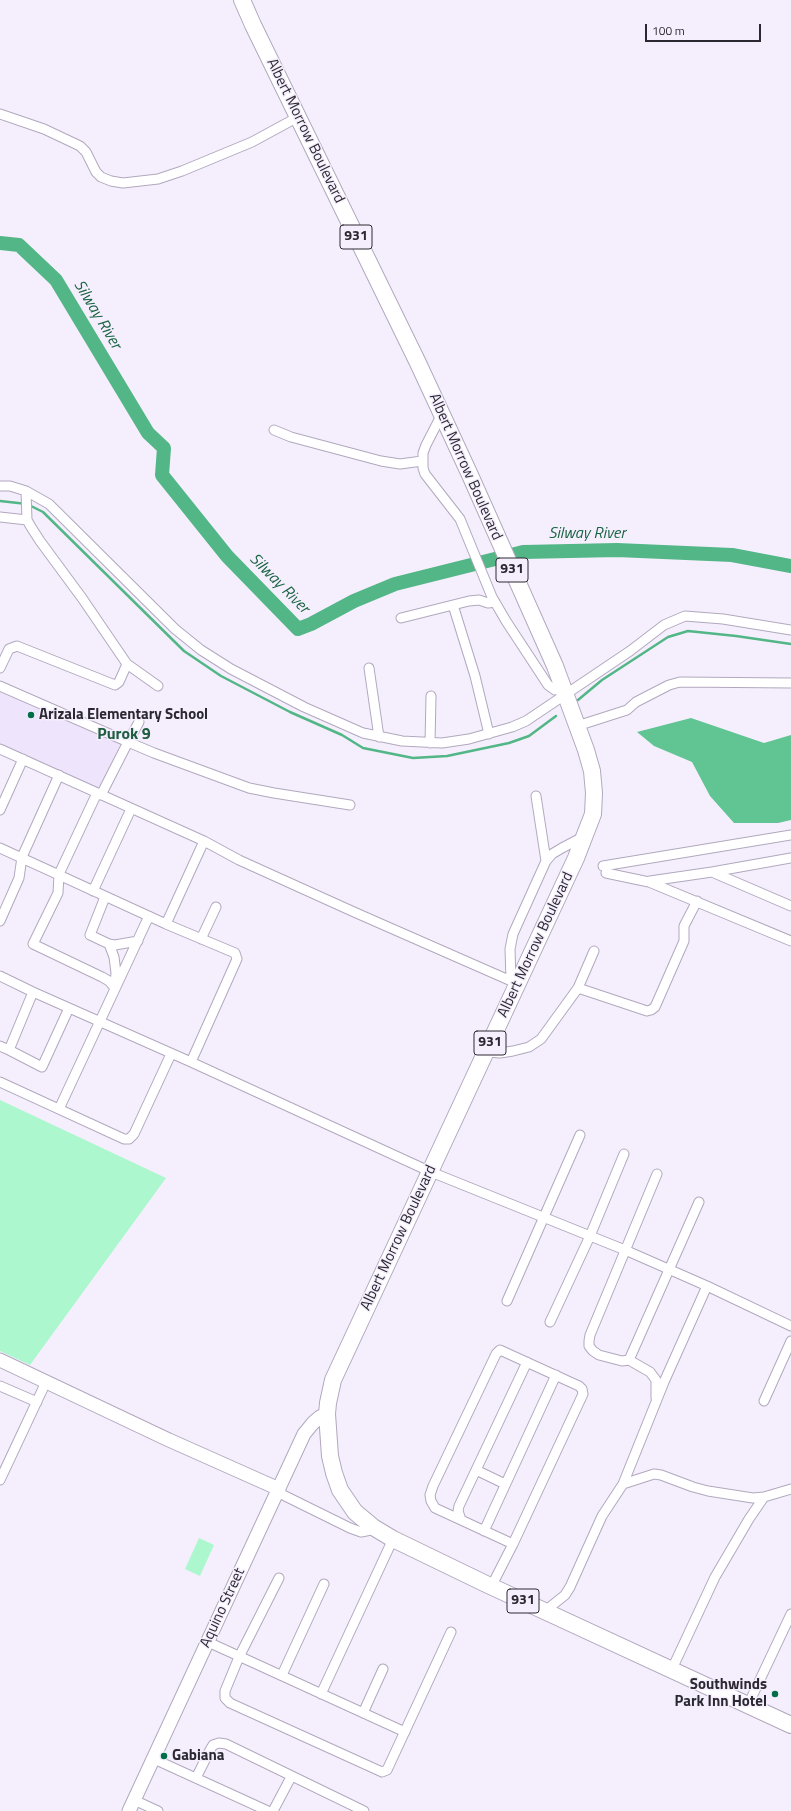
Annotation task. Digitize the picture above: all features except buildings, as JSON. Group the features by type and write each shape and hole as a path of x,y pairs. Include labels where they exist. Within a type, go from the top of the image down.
{"highway":[{"name":"Albert Morrow Boulevard","path":"242,0 442,414 555,666 592,771 594,793 592,814 586,835 514,982 486,1052 333,1380 327,1414 330,1456 340,1490 355,1512 376,1529 392,1539 492,1587 791,1725"}],"main road":[{"path":"0,1360 278,1490"},
{"name":"Aquino Street","path":"132,1806 306,1431 320,1417 327,1414"}],"street":[{"path":"0,114 44,128 80,146 86,152 96,172 111,181 122,182 158,179 182,171 252,142 298,117"},
{"path":"442,414 426,445 422,468 429,480 456,511 465,528 493,599 548,685 555,690 565,692"},
{"path":"274,430 291,437 381,461 400,464 422,461"},
{"path":"0,486 10,486 26,499 49,504 175,629 201,650 231,669 304,707 363,733 379,737 402,741 430,743 469,739 489,734 526,721 565,692 630,651 664,625 685,616 723,619 791,630"},
{"path":"26,499 27,520 40,541 82,598 127,664 158,686"},
{"path":"0,517 27,520"},
{"path":"401,618 476,600 486,603 493,599"},
{"path":"454,605 475,676 489,734"},
{"path":"0,668 9,649 17,646 115,685 120,682 127,664"},
{"path":"369,668 379,737"},
{"path":"577,726 627,710 636,702 669,685 680,682 791,683"},
{"path":"0,686 154,753 249,788 274,794 350,805"},
{"path":"430,743 431,696"},
{"path":"115,988 109,981 102,977 33,944 58,893 59,874 99,794 139,722"},
{"path":"0,749 204,841 239,860 514,982"},
{"path":"0,810 23,759"},
{"path":"0,921 19,878 22,857 59,775"},
{"path":"536,796 546,861"},
{"path":"93,891 131,809"},
{"path":"514,982 510,948 513,934 546,861 552,854 586,835"},
{"path":"791,836 605,870 649,882 791,941"},
{"path":"166,924 204,841"},
{"path":"0,848 166,924 231,950 236,958 191,1062"},
{"path":"649,882 791,858"},
{"path":"778,861 791,867"},
{"path":"724,870 728,879"},
{"path":"712,872 791,906"},
{"path":"105,897 90,935 108,944 115,945 138,941"},
{"path":"578,988 647,1011 651,1010 655,1007 684,941 684,926 697,901"},
{"path":"202,939 216,907"},
{"path":"59,1109 149,916"},
{"path":"108,944 114,957 116,973 115,988"},
{"path":"486,1052 500,1053 513,1051 529,1046 541,1039 578,988 594,951"},
{"path":"0,976 431,1172 625,1250 708,1286 791,1326"},
{"path":"33,992 4,1048 42,1067 69,1008"},
{"path":"0,1082 124,1138 131,1138 171,1054"},
{"path":"507,1301 580,1135"},
{"path":"550,1322 590,1236 624,1154"},
{"path":"656,1405 656,1380 654,1376 629,1360 622,1361 607,1358 593,1352 589,1346 590,1335 657,1174"},
{"path":"629,1360 699,1202"},
{"path":"545,1611 565,1594 570,1587 602,1516 623,1484 666,1378 708,1286"},
{"path":"764,1401 791,1341"},
{"path":"492,1587 513,1544 583,1394 582,1389 579,1386 503,1351 497,1352 433,1486 431,1501 435,1508 513,1544"},
{"path":"461,1520 458,1511 459,1506 527,1362"},
{"path":"484,1531 556,1375"},
{"path":"0,1480 46,1382"},
{"path":"0,1386 37,1402"},
{"path":"476,1470 505,1484"},
{"path":"623,1484 654,1474 661,1475 693,1488 708,1492 753,1498 764,1497 791,1489"},
{"path":"278,1490 350,1528 361,1532 376,1529"},
{"path":"672,1669 715,1577 749,1519 764,1497"},
{"path":"320,1694 392,1539"},
{"path":"279,1578 239,1657 224,1695 228,1701 380,1772 387,1770 451,1632"},
{"path":"282,1675 324,1584"},
{"path":"748,1705 791,1614"},
{"path":"208,1642 405,1732"},
{"path":"363,1713 383,1669"},
{"path":"196,1778 213,1745 219,1743 226,1744 364,1811"},
{"path":"154,1759 268,1811"},
{"path":"273,1811 291,1776"},
{"path":"132,1806 158,1811"}],"shaded area":[{"name":"Arizala Elementary School","path":"0,689 122,741 99,790 0,746"}],"green space":[{"path":"691,718 764,743 791,735 791,820 778,823 734,823 710,796 692,762 654,746 637,732"},
{"path":"0,1100 166,1178 30,1365 0,1351"},
{"path":"199,1538 214,1545 200,1576 185,1569"}],"waterway":[{"name":"Silway River","path":"0,243 19,245 56,280 148,433 164,448 162,475 227,556 298,629 311,624 354,601 395,584 523,552 617,550 732,555 791,566"},
{"path":"0,501 27,504 43,512 184,651 221,676 290,712 342,735 363,748 413,758 447,756 509,743 529,736 556,716"},
{"path":"578,700 602,680 668,637 688,631 791,644"}],"place":[{"name":"Arizala Elementary School","path":"31,715"},
{"name":"Southwinds Park Inn Hotel","path":"775,1694"},
{"name":"Gabiana","path":"164,1756"}],"district":[{"name":"Purok 9","path":"124,735"}]}
